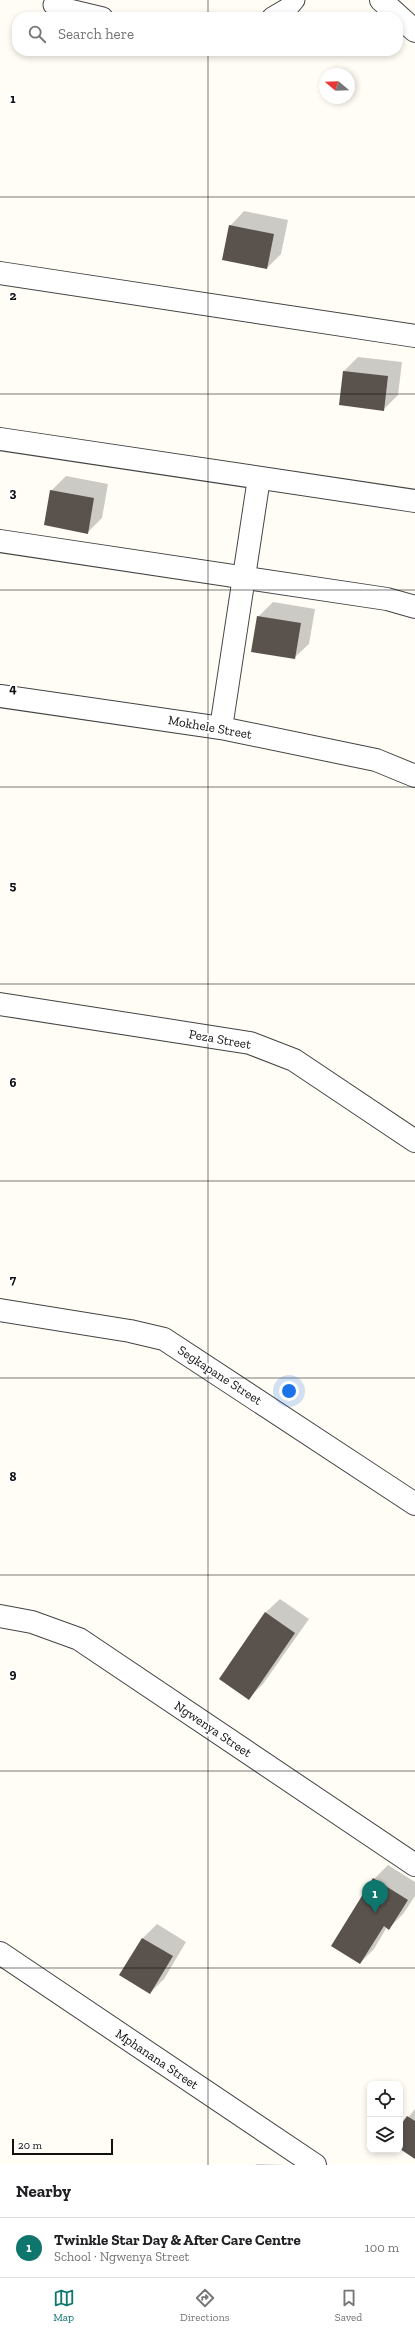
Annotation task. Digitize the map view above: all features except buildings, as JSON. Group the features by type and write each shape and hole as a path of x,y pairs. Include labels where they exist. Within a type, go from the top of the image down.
{"street":[{"path":"381,0 395,12"},
{"path":"403,19 415,30"},
{"path":"0,273 415,336"},
{"path":"0,439 415,501"},
{"path":"221,728 259,478"},
{"path":"0,541 387,599 415,607"},
{"name":"Mokhele Street","path":"0,696 221,728 376,760 415,776"},
{"name":"Peza Street","path":"0,1004 250,1043 274,1050 294,1060 415,1141"},
{"name":"Segkapane Street","path":"0,1310 130,1331 164,1339 415,1504"},
{"name":"Ngwenya Street","path":"0,1616 32,1622 79,1639 415,1865"},
{"name":"Mphanana Street","path":"0,1953 315,2165"}],"lane":[{"path":"280,12 289,7 295,0"},
{"path":"53,5 82,12"}],"place":[{"name":"Twinkle Star Day & After Care Centre","path":"375,1913"}]}
